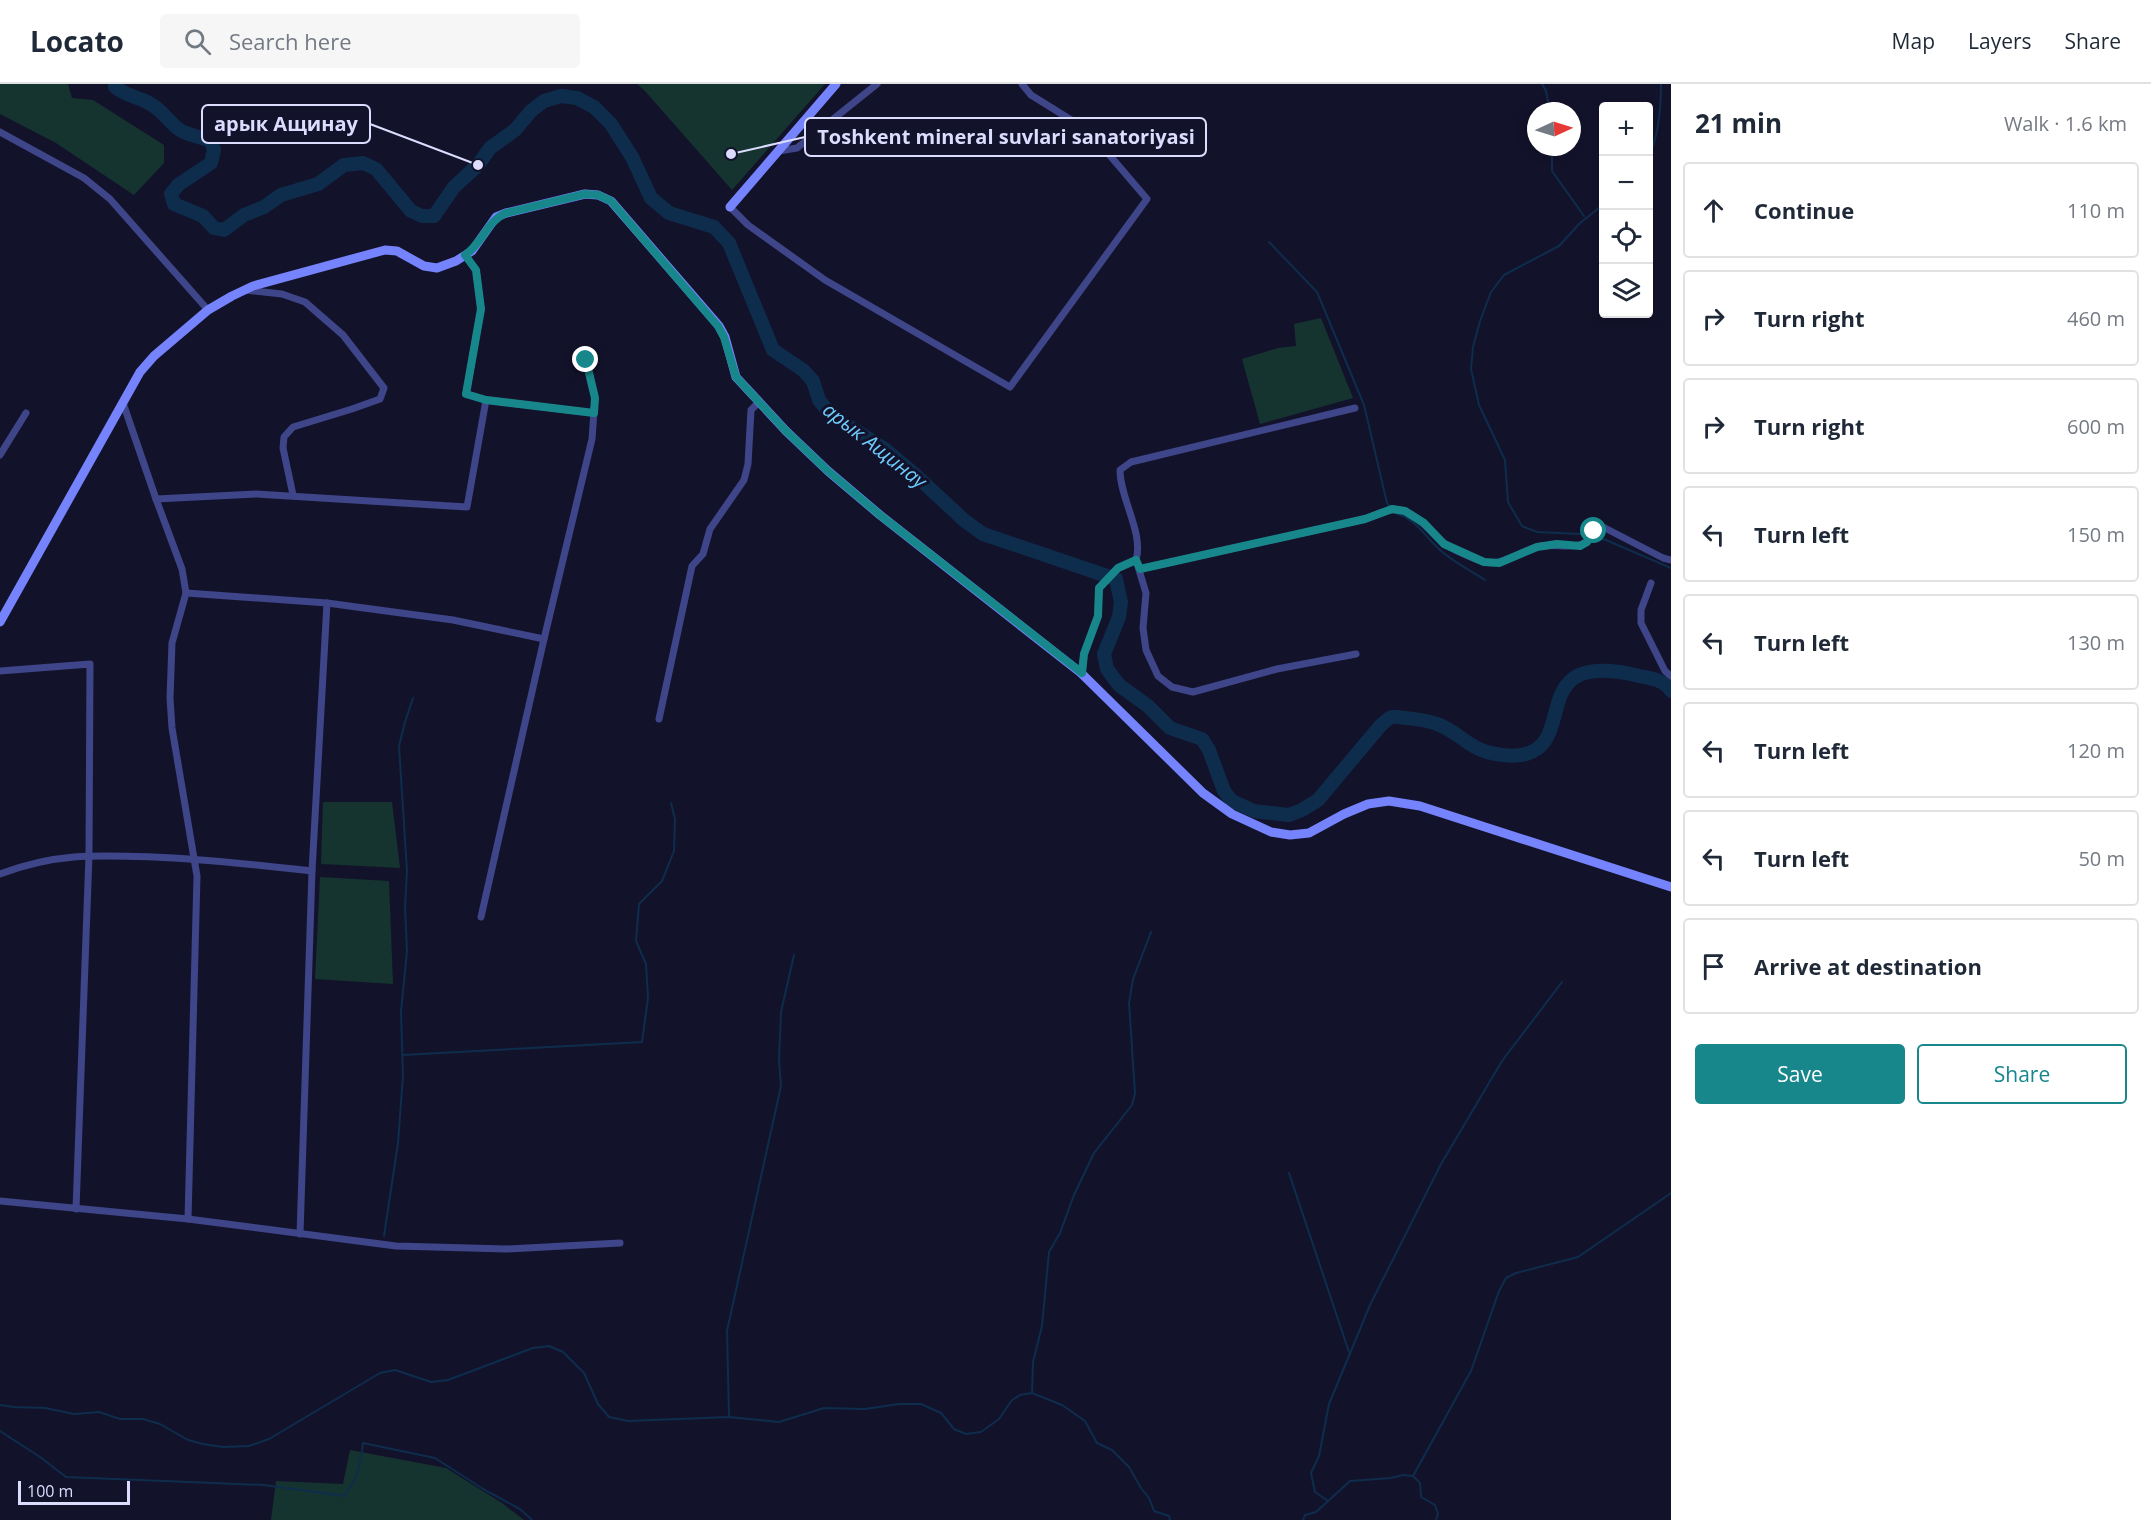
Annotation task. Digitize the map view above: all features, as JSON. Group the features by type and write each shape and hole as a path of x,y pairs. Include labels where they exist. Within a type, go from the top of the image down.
{"main road":[{"path":"730,207 836,84"},
{"path":"0,622 140,372 154,356 208,310 245,290 385,250 398,251 424,266 437,268 456,261 472,251 496,217 585,194 598,195 611,201 718,326 724,337 736,377 828,471 880,515 1082,673 1203,793 1232,814 1271,832 1290,835 1309,833 1368,804 1389,801 1420,806 1671,887"}],"street":[{"path":"778,151 797,148 877,84"},
{"path":"730,207 748,225 825,280 1010,387 1147,199 1089,131 1031,96 1022,84"},
{"path":"0,132 84,178 110,199 208,310"},
{"path":"465,255 476,270 481,309 466,394 486,400 594,413"},
{"path":"245,290 282,294 305,302 343,335 384,388 380,399 293,427 288,432 284,437 283,448 293,495"},
{"path":"481,917 592,439 595,398 586,360"},
{"path":"156,499 209,495 293,495 467,507 486,400"},
{"path":"659,719 692,566 703,554 710,529 744,480 748,464 751,410 759,402"},
{"path":"123,403 183,569 186,594 172,643 170,698 172,728 197,876 188,1219"},
{"path":"1355,408 1131,462 1120,470 1120,483 1139,548 1136,560 1146,593 1143,628 1146,650 1158,676 1172,687 1193,692 1277,669 1356,654"},
{"path":"0,455 26,413"},
{"path":"1140,569 1365,519 1392,509 1405,511 1424,523 1444,544 1484,562 1499,563 1537,547 1557,544 1580,546 1587,542 1594,531 1603,527 1671,560"},
{"path":"1082,673 1084,654 1098,616 1099,588 1118,568 1136,560"},
{"path":"1651,583 1641,610 1641,623 1665,671 1671,676"},
{"path":"186,594 327,603 453,620 544,639"},
{"path":"300,1234 312,871 327,603"},
{"path":"0,671 90,664 89,855 76,1209"},
{"path":"0,874 26,864 89,855 194,859 312,871"},
{"path":"0,1201 188,1219 396,1246 506,1249 620,1243"}],"green space":[{"path":"0,84 68,84 72,98 93,100 164,145 164,163 134,195 56,143 0,114"},
{"path":"637,84 825,84 732,190"},
{"path":"1321,318 1353,398 1260,424 1242,359 1278,348 1296,346 1294,324"},
{"path":"323,802 392,802 400,868 321,864"},
{"path":"320,877 389,881 393,984 315,979"},
{"path":"350,1450 446,1468 502,1503 524,1520 271,1520 276,1481 343,1484"}],"waterway":[{"name":"арык Ащинау","path":"115,84 115,87 124,93 154,106 180,130 211,141 214,150 211,163 178,185 171,194 174,204 203,216 214,228 224,230 244,215 264,207 281,195 318,184 344,165 363,163 376,169 411,211 422,216 434,216 454,187 478,165 490,148 515,130 531,111 544,101 561,96 577,98 594,107 611,124 632,157 651,198 669,213 714,227 729,243 773,350 803,370 813,381 819,400 830,414 886,450 965,521 983,534 1116,579 1121,602 1119,617 1104,654 1107,669 1119,685 1148,706 1170,728 1202,739 1209,750 1224,791 1232,801 1254,811 1289,815 1318,800 1381,725 1392,717 1433,723 1448,729 1482,750 1514,756 1526,754 1541,745 1550,732 1559,699 1567,685 1581,674 1604,671 1643,677 1661,682 1671,691"},
{"path":"1542,84 1548,102"},
{"path":"1649,156 1659,122 1661,84"},
{"path":"1552,156 1552,171 1584,216"},
{"path":"1599,208 1580,223 1559,246 1504,275 1491,292 1480,321 1473,347 1471,369 1479,405 1505,460 1508,502 1522,526 1537,532 1580,534 1606,540 1671,568"},
{"path":"1269,242 1317,292 1364,405 1387,503 1391,508"},
{"path":"1395,513 1414,523 1449,557 1485,580"},
{"path":"384,1236 398,1143 403,1075 401,1012 407,951 405,907 407,871 399,746 413,698"},
{"path":"402,1055 642,1042 648,998 646,964 636,941 639,904 662,881 674,851 675,819 671,803"},
{"path":"1032,1393 1033,1362 1042,1326 1049,1252 1060,1233 1074,1195 1094,1153 1132,1105 1135,1093 1129,1003 1133,979 1151,932"},
{"path":"729,1416 727,1331 781,1086 779,1059 781,1012 794,955"},
{"path":"1328,1501 1315,1492 1311,1473 1319,1456 1329,1404 1370,1305 1441,1164 1502,1061 1562,982"},
{"path":"1289,1173 1349,1352"},
{"path":"1413,1476 1471,1371 1499,1291 1506,1278 1516,1273 1578,1257 1671,1193"},
{"path":"0,1405 45,1408 74,1414 99,1412 120,1419 143,1419 160,1424 188,1440 203,1444 223,1447 249,1446 269,1439 380,1373 395,1370 431,1382 448,1380 533,1348 549,1346 563,1352 584,1373 598,1404 609,1417 628,1421 729,1417 779,1422 824,1408 865,1409 899,1404 921,1404 941,1413 954,1429 966,1434 981,1432 999,1419 1012,1400 1020,1395 1032,1393 1062,1405 1085,1421 1097,1443 1112,1450 1129,1467 1149,1498 1154,1511 1169,1516 1170,1520"},
{"path":"0,1431 66,1477 264,1485 344,1496 358,1471 363,1443 435,1458 483,1489 520,1509 532,1520"},
{"path":"1303,1520 1305,1515 1316,1512 1350,1481 1403,1475 1413,1476 1420,1483 1421,1497 1435,1505 1438,1514 1436,1520"}],"place":[{"name":"Toshkent mineral suvlari sanatoriyasi","path":"731,154"},
{"name":"арык Ащинау","path":"478,165"}],"route":[{"path":"586,360 595,398 594,413 486,400 466,394 481,309 476,270 465,255 472,251 496,217 585,194 598,195 611,201 718,326 724,337 736,377 786,431 828,471 880,515 1082,673 1084,654 1098,616 1099,588 1118,568 1136,560 1140,569 1365,519 1392,509 1405,511 1424,523 1444,544 1484,562 1499,563 1537,547 1557,544 1580,546 1587,542 1594,531"}]}
